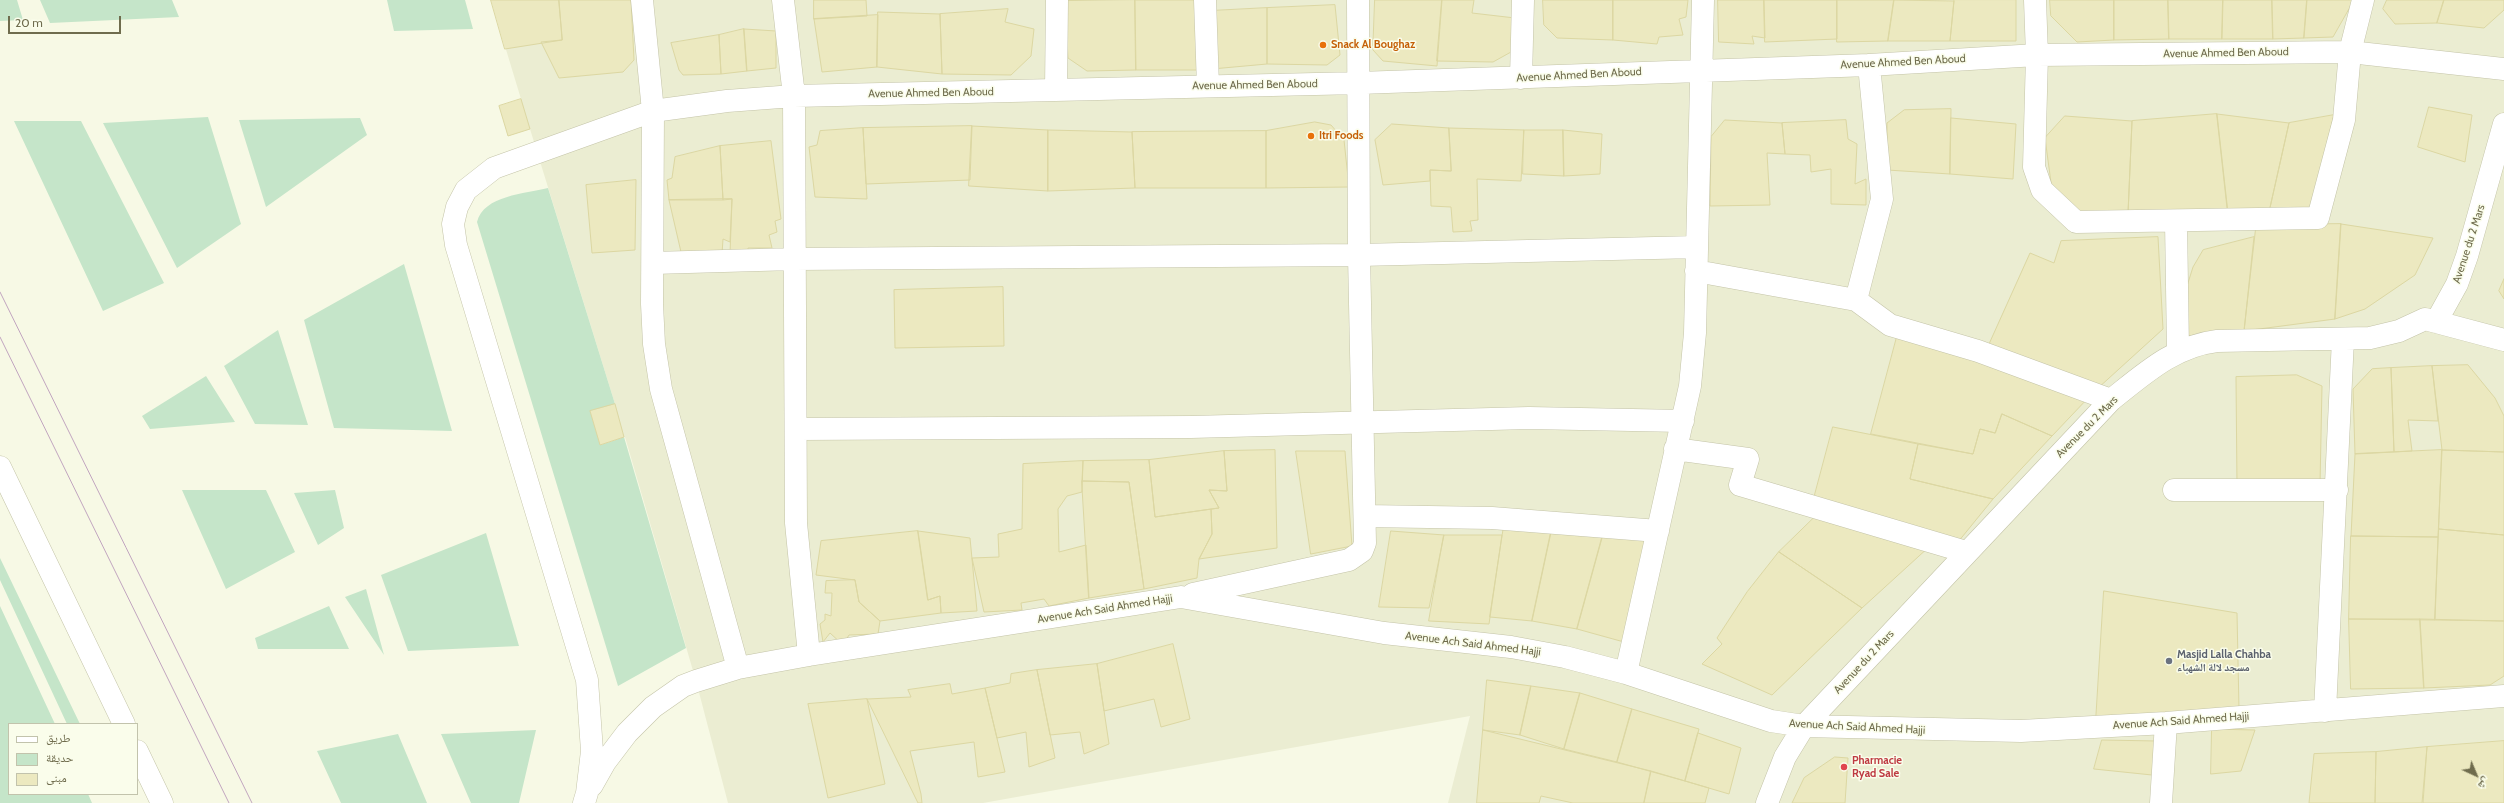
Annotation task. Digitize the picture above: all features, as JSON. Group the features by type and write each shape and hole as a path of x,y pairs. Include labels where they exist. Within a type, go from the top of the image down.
{"street":[{"path":"642,0 653,111 654,344 662,389 738,668"},
{"path":"783,0 794,96 794,259 797,429 796,523 809,655"},
{"path":"1056,90 1057,0"},
{"path":"1205,0 1208,86"},
{"path":"1181,597 1349,560 1362,551 1365,543 1361,422 1358,0"},
{"path":"1520,78 1523,0"},
{"path":"1626,673 1691,379 1695,333 1703,0"},
{"path":"2036,0 2037,55 2034,167 2042,190 2076,222 2318,218 2344,120 2350,52 2363,0"},
{"name":"Avenue Ahmed Ben Aboud","path":"586,798 592,751 587,680 517,453 456,246 453,224 457,207 466,190 494,168 653,111 727,101 794,96 1520,78 1701,70 1868,65 2037,55 2350,52 2504,69"},
{"path":"1856,300 1882,199 1868,65"},
{"name":"Avenue du 2 Mars","path":"1767,803 1785,757 1804,726 1966,552 2111,400 2154,366 2178,351 2199,343 2217,341 2370,338 2399,331 2425,318 2436,322 2457,284 2467,256 2504,124"},
{"path":"2176,221 2178,351"},
{"path":"653,263 794,259 1359,255 1697,247"},
{"path":"1696,271 1856,300 1890,325 1978,350 2111,400"},
{"path":"2436,322 2504,340"},
{"path":"2325,711 2337,490 2343,339"},
{"path":"797,429 1176,427 1529,418 1682,421"},
{"path":"1675,448 1748,459 1740,485 1966,552"},
{"path":"1,470 124,723"},
{"path":"2174,490 2337,490"},
{"path":"1365,516 1492,518 1658,531"},
{"name":"Avenue Ach Said Ahmed Hajji","path":"586,798 605,762 627,733 653,707 683,686 738,668 809,655 1181,597 1384,633 1511,647 1565,657 1626,673 1689,696 1771,721 1804,726 2021,731 2166,723 2504,696"},
{"path":"2161,803 2166,723"},
{"path":"138,753 162,803"}],"shaded area":[{"path":"491,0 2504,0 2504,803 1448,803 1470,716 983,803 728,803 696,681 625,437 600,445 615,404 530,129 508,136 499,106 521,99"}],"green space":[{"path":"0,0 17,0 23,20 0,21"},
{"path":"40,0 172,0 179,17 50,23"},
{"path":"387,0 465,0 473,29 394,31"},
{"path":"208,117 241,224 177,268 103,123"},
{"path":"360,118 367,135 266,207 239,120"},
{"path":"14,121 81,121 164,283 103,311"},
{"path":"548,188 615,404 600,445 624,437 686,648 618,686 477,222 481,213 496,201 517,194"},
{"path":"404,264 452,431 334,428 304,320"},
{"path":"278,330 308,425 255,424 224,366"},
{"path":"206,376 235,422 150,429 142,416"},
{"path":"182,490 266,490 295,552 226,589"},
{"path":"335,490 344,528 318,545 294,493"},
{"path":"486,533 519,646 408,651 381,575"},
{"path":"0,558 80,723 67,723 0,580"},
{"path":"366,589 384,655 345,597"},
{"path":"0,606 55,723 8,723 8,795 88,795 92,803 0,803"},
{"path":"329,606 349,649 258,649 255,638"},
{"path":"536,730 519,803 471,803 441,734"},
{"path":"398,734 427,803 341,803 317,751"}],"building":[{"path":"491,0 559,0 562,40 505,49"},
{"path":"559,0 631,0 634,60 623,72 559,78 541,42 562,40"},
{"path":"814,0 866,0 867,16 814,19"},
{"path":"1135,0 1201,0 1203,70 1136,70"},
{"path":"1135,0 1136,70 1087,71 1068,58 1065,1"},
{"path":"1375,0 1442,0 1437,66 1383,61 1373,50"},
{"path":"1442,0 1474,0 1472,13 1515,18 1511,52 1493,62 1437,61"},
{"path":"1543,0 1613,0 1613,40 1557,38 1544,25"},
{"path":"1613,0 1688,0 1686,17 1679,19 1683,35 1659,37 1657,44 1613,40"},
{"path":"1718,0 1764,0 1765,38 1752,36 1754,44 1719,42"},
{"path":"1764,0 1837,0 1837,39 1765,42"},
{"path":"1837,0 1894,0 1888,41 1837,42"},
{"path":"1894,0 1954,1 1950,41 1888,41"},
{"path":"1954,0 2016,0 2016,41 1950,41"},
{"path":"2050,0 2114,0 2114,40 2077,42 2051,16"},
{"path":"2114,0 2168,0 2169,39 2114,40"},
{"path":"2168,0 2223,0 2222,39 2169,39"},
{"path":"2223,0 2272,0 2273,39 2222,39"},
{"path":"2272,0 2307,0 2304,38 2273,39"},
{"path":"2307,0 2354,0 2333,37 2304,38"},
{"path":"2387,0 2444,0 2437,23 2395,24 2383,9"},
{"path":"2444,0 2504,0 2504,10 2484,28 2437,23"},
{"path":"1335,5 1340,55 1327,65 1267,64 1267,8"},
{"path":"1267,8 1267,64 1212,69 1210,11"},
{"path":"1008,9 1005,22 1034,29 1031,56 1011,75 942,74 940,14"},
{"path":"878,12 940,14 942,74 877,67"},
{"path":"878,15 877,67 822,72 814,19"},
{"path":"744,29 776,31 776,68 747,71"},
{"path":"744,29 747,71 721,74 719,35"},
{"path":"719,35 721,74 683,75 679,70 671,43"},
{"path":"521,99 530,129 508,136 499,106"},
{"path":"2429,107 2472,115 2465,162 2418,147"},
{"path":"1951,109 1950,174 1887,170 1887,123 1904,110"},
{"path":"2217,114 2289,123 2269,212 2228,213"},
{"path":"2217,114 2228,213 2128,214 2132,121"},
{"path":"2334,115 2310,212 2269,212 2289,123"},
{"path":"2065,116 2132,121 2128,214 2077,214 2052,190 2045,138"},
{"path":"1951,118 2016,124 2013,179 1950,174"},
{"path":"1725,120 1782,123 1785,154 1767,153 1770,205 1710,206 1711,137"},
{"path":"1846,120 1848,139 1857,144 1855,184 1866,179 1866,205 1831,204 1831,169 1811,172 1810,155 1785,154 1782,123"},
{"path":"1315,122 1331,125 1344,140 1349,187 1266,188 1266,131"},
{"path":"1392,124 1449,128 1451,171 1430,170 1430,181 1383,185 1375,140"},
{"path":"972,126 970,180 866,184 863,128"},
{"path":"972,126 1048,130 1048,191 969,186"},
{"path":"863,128 867,199 815,197 809,147 817,145 820,131"},
{"path":"1449,128 1524,130 1521,181 1477,179 1478,220 1470,221 1472,231 1453,232 1451,207 1431,206 1430,170 1451,171"},
{"path":"1048,130 1132,132 1135,188 1048,191"},
{"path":"1524,130 1563,130 1564,176 1523,174"},
{"path":"1563,130 1602,134 1600,174 1564,176"},
{"path":"1266,131 1266,188 1135,188 1132,132"},
{"path":"771,141 781,219 775,221 777,232 769,235 772,248 748,248 748,255 730,254 732,199 723,200 720,146"},
{"path":"720,146 723,200 669,200 667,180 672,178 675,157"},
{"path":"636,180 635,250 592,253 586,185"},
{"path":"732,199 730,242 723,239 722,254 681,252 669,200"},
{"path":"2341,224 2335,319 2244,331 2256,225"},
{"path":"2341,224 2433,238 2415,275 2365,309 2335,319"},
{"path":"2158,237 2163,329 2097,389 1989,344 2030,253 2054,263 2061,241"},
{"path":"2254,237 2244,331 2186,336 2187,286 2193,267 2203,250"},
{"path":"2504,279 2504,299 2499,291"},
{"path":"1003,287 1004,346 895,348 894,290"},
{"path":"1898,333 2089,397 2052,436 2002,414 1995,433 1980,429 1973,454 1871,434"},
{"path":"2468,365 2495,398 2504,416 2504,452 2442,450 2432,366"},
{"path":"2432,366 2438,421 2408,420 2412,451 2394,452 2391,368"},
{"path":"2391,368 2394,452 2355,454 2353,389 2372,369"},
{"path":"2297,375 2322,386 2320,485 2237,486 2236,377"},
{"path":"615,404 624,437 600,445 590,411"},
{"path":"2002,414 2052,436 1993,499 1910,479 1918,444 1973,454 1980,429 1995,433"},
{"path":"1833,427 1918,444 1910,479 1993,499 1958,542 1813,502"},
{"path":"1275,450 1277,548 1199,559 1212,534 1211,509 1219,508 1209,490 1227,491 1224,451"},
{"path":"2442,450 2438,537 2351,536 2355,454"},
{"path":"2442,450 2504,452 2504,535 2439,529"},
{"path":"1224,451 1227,491 1209,490 1219,508 1155,517 1149,460"},
{"path":"1296,451 1345,451 1352,546 1311,554"},
{"path":"1149,460 1155,517 1211,509 1212,534 1199,559 1197,578 1144,589 1129,482 1082,481 1083,461"},
{"path":"1083,461 1082,492 1067,496 1058,509 1059,552 1086,545 1089,598 1049,606 1044,599 1021,603 1022,610 984,612 972,558 999,557 998,534 1022,529 1023,464"},
{"path":"1082,481 1129,482 1144,589 1089,598"},
{"path":"1820,512 1930,546 1862,608 1779,552"},
{"path":"1505,519 1553,523 1532,621 1490,617"},
{"path":"1553,523 1605,527 1577,629 1532,621"},
{"path":"1605,527 1648,530 1624,642 1577,629"},
{"path":"2439,529 2504,535 2504,621 2435,620"},
{"path":"918,531 970,538 977,611 941,613 940,596 928,600"},
{"path":"918,531 928,600 940,596 941,613 880,621 859,602 855,580 816,575 821,541"},
{"path":"1391,531 1444,535 1429,608 1379,607"},
{"path":"1444,535 1502,535 1489,624 1429,621"},
{"path":"2351,536 2438,537 2435,620 2349,619"},
{"path":"1779,552 1862,608 1772,695 1702,664 1722,644 1717,638 1747,592"},
{"path":"855,580 859,602 880,621 878,634 849,635 843,645 830,633 823,642 820,624 825,620 825,614 831,616 832,593 825,593 826,581"},
{"name":"Masjid Lalla Chahba مسجد لالة الشهباء","path":"2104,591 2237,613 2239,709 2096,721"},
{"path":"2349,619 2420,619 2424,688 2351,689"},
{"path":"2420,619 2504,621 2504,676 2490,685 2424,688"},
{"path":"1173,644 1190,719 1161,727 1154,699 1104,711 1097,664"},
{"path":"1097,664 1109,744 1084,754 1080,732 1050,735 1037,670"},
{"path":"1037,670 1055,758 1029,767 1026,732 997,738 985,688 1010,683 1011,674"},
{"path":"1487,680 1531,686 1520,735 1483,730"},
{"path":"950,684 952,694 985,688 1005,772 978,777 974,742 910,751 921,794 922,803 918,803 867,699 911,697 908,690"},
{"path":"1531,686 1580,693 1564,749 1520,735"},
{"path":"1580,693 1632,709 1617,762 1564,749"},
{"path":"867,699 885,784 828,798 808,704"},
{"path":"1632,709 1699,729 1685,781 1617,762"},
{"path":"2212,729 2255,730 2241,771 2211,774"},
{"path":"1483,730 1651,771 1644,803 1573,803 1541,796 1539,803 1477,803"},
{"path":"1698,733 1741,748 1729,794 1685,781"},
{"path":"2102,740 2157,741 2152,775 2094,769"},
{"path":"2504,741 2504,803 2423,803 2427,747"},
{"path":"2427,747 2422,803 2375,803 2376,752"},
{"path":"2376,752 2375,803 2309,803 2314,754"},
{"path":"1835,757 1848,758 1845,803 1792,803 1804,778"},
{"path":"1651,771 1709,788 1705,803 1644,803"}],"tram line":[{"path":"0,292 252,803"},
{"path":"0,337 229,803"}],"place":[{"name":"Snack Al Boughaz","path":"1323,45"},
{"name":"Itri Foods","path":"1311,136"},
{"name":"Masjid Lalla Chahba مسجد لالة الشهباء","path":"2169,661"},
{"name":"Pharmacie Ryad Sale","path":"1844,767"}]}
